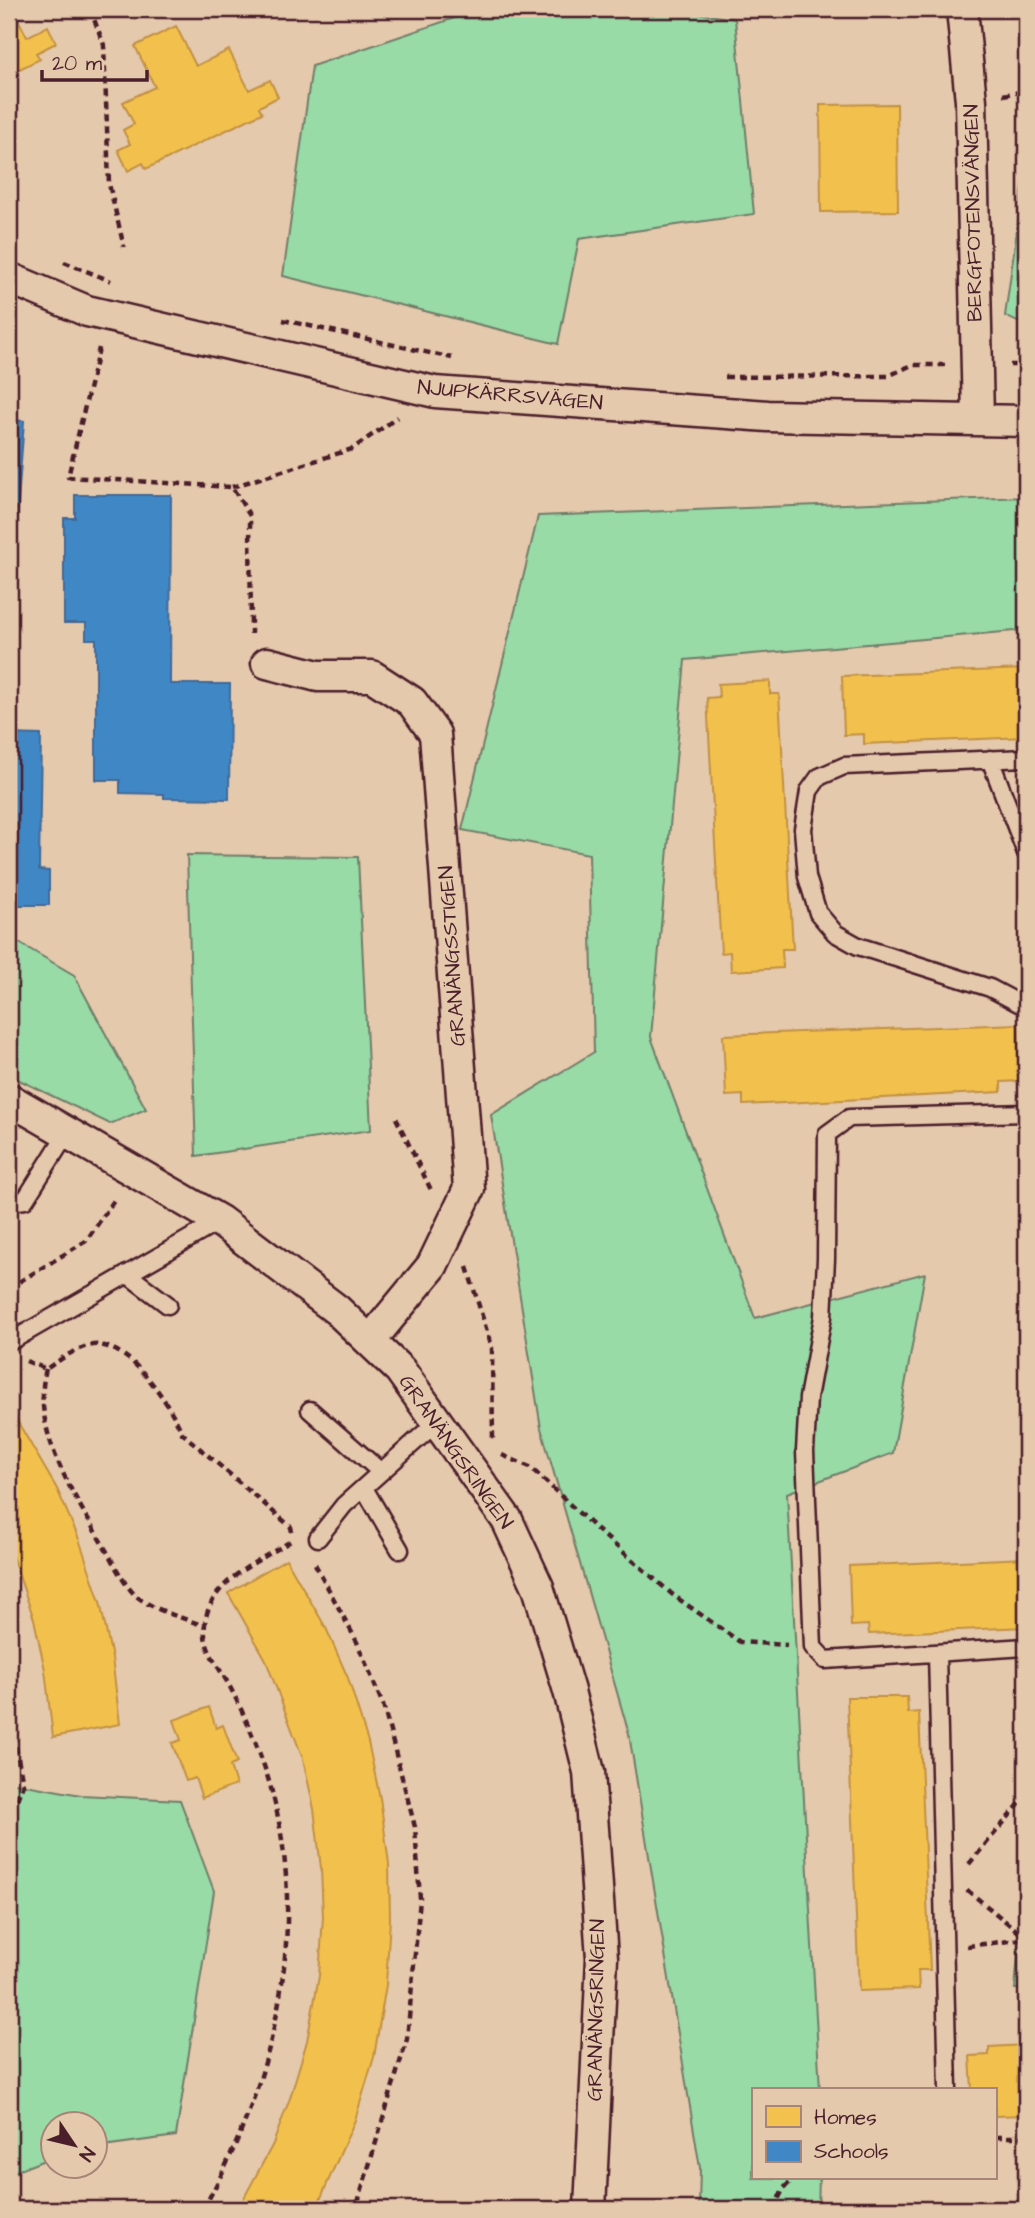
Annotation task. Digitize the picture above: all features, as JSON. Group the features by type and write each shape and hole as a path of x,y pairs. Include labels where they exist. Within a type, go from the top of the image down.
{"street":[{"name":"BERGFOTENSVÄNGEN","path":"962,9 971,101 978,418"},
{"name":"NJUPKÄRRSVÄGEN","path":"9,278 87,311 435,392 768,415 1026,421"},
{"name":"GRANÄNGSSTIGEN","path":"267,663 318,676 372,676 412,702 435,734 469,1189 432,1266 370,1341"},
{"name":"GRANÄNGSRINGEN","path":"9,1099 220,1222 337,1310 400,1370 507,1520 538,1587 569,1690 589,1772 602,1958 590,2209"}],"lane":[{"path":"1026,758 844,766 818,777 808,791 803,829 807,877 818,913 835,933 858,946 1026,1002"},
{"path":"990,760 1026,853"},
{"path":"1026,1113 849,1118 827,1134 827,1259 823,1317 808,1398 805,1451 813,1647 825,1660 1026,1647"},
{"path":"9,1202 25,1200 67,1133"},
{"path":"13,1340 220,1222"},
{"path":"127,1274 168,1305"},
{"path":"310,1410 381,1472"},
{"path":"318,1538 344,1505 437,1422"},
{"path":"363,1488 400,1550"},
{"path":"937,1653 948,2088"}],"path":[{"path":"90,9 104,45 109,184 124,247"},
{"path":"59,260 122,285"},
{"path":"276,318 456,359"},
{"path":"99,345 68,477 232,487 352,449 435,392"},
{"path":"715,377 888,376 912,365 1026,365"},
{"path":"232,487 250,516 251,635 267,663"},
{"path":"9,1288 86,1241 132,1170"},
{"path":"23,1361 46,1369 86,1346 98,1344 115,1349 145,1376 176,1418 182,1433 291,1527 301,1548"},
{"path":"46,1369 43,1395 55,1455 120,1574 136,1596 204,1626"},
{"path":"485,1442 493,1451 530,1467 673,1595 740,1642 813,1647"},
{"path":"203,2209 234,2149 264,2072 281,1989 286,1883 283,1842 262,1761 247,1720 209,1651 204,1626 206,1616 222,1588 238,1574 295,1539"},
{"path":"314,1563 358,1642 383,1705 415,1826 421,1899 407,2039 356,2209"},
{"path":"9,1711 23,1784 9,1819"},
{"path":"960,1885 971,1860 1026,1796"},
{"path":"944,1888 960,1885 1026,1938"},
{"path":"946,1949 1026,1938"},
{"path":"996,2137 1026,2137"},
{"path":"773,2209 784,2188 792,2180"}],"green space":[{"path":"481,9 672,9 735,19 754,214 579,239 558,344 283,276 312,66"},
{"path":"1026,172 1026,326 1005,316"},
{"path":"1026,497 1026,630 685,660 651,1037 755,1318 925,1273 893,1453 787,1493 820,2088 752,2088 752,2180 819,2180 818,2209 699,2209 700,2168 629,1734 541,1428 491,1115 594,1052 589,854 462,830 538,516"},
{"path":"187,855 358,857 371,1130 196,1156"},
{"path":"9,937 74,975 146,1109 110,1124 9,1075"},
{"path":"9,1782 81,1795 180,1800 214,1891 176,2136 108,2145 108,2110 38,2110 38,2163 9,2174"},
{"path":"1026,1865 1026,1989 1015,1989"}],"building: Homes":[{"path":"9,9 13,9 27,37 48,26 56,43 36,53 40,59 9,74"},
{"path":"176,26 196,66 229,50 249,90 270,80 278,97 259,107 262,113 146,169 143,163 128,171 118,150 130,144 123,130 134,124 123,102 155,87 135,46"},
{"path":"897,104 898,211 821,212 820,105"},
{"path":"1026,669 1026,737 864,744 864,734 844,735 842,676"},
{"path":"770,681 770,694 779,694 793,949 782,949 783,968 731,971 730,952 721,953 707,698 719,697 718,684"},
{"path":"1018,1024 1020,1081 1001,1082 1001,1092 743,1105 743,1095 726,1096 723,1035"},
{"path":"9,1407 57,1489 79,1539 100,1602 112,1658 120,1724 53,1737 45,1670 34,1619 9,1547"},
{"path":"1026,1558 1026,1627 869,1634 868,1625 851,1626 849,1566"},
{"path":"286,1559 326,1628 348,1678 368,1742 380,1798 389,1864 390,1918 386,1985 374,2057 355,2120 316,2209 238,2209 273,2144 290,2098 307,2041 319,1976 323,1917 321,1868 314,1809 303,1759 265,1658 228,1593"},
{"path":"847,1697 907,1697 908,1713 919,1712 930,1970 918,1970 919,1989 859,1991"},
{"path":"209,1707 216,1728 223,1725 237,1763 230,1766 236,1785 202,1798 195,1778 186,1781 172,1743 181,1740 174,1720"},
{"path":"1026,2045 1026,2115 996,2116 996,2088 972,2088 970,2056 989,2055 989,2047"}],"building: Schools":[{"path":"9,420 24,421 15,542 9,542"},
{"path":"75,495 171,495 170,684 230,684 229,799 164,798 164,794 120,793 120,780 96,780 96,639 86,639 86,623 64,623 64,518 75,518"},
{"path":"9,734 41,735 39,870 49,871 49,905 9,905"}]}
